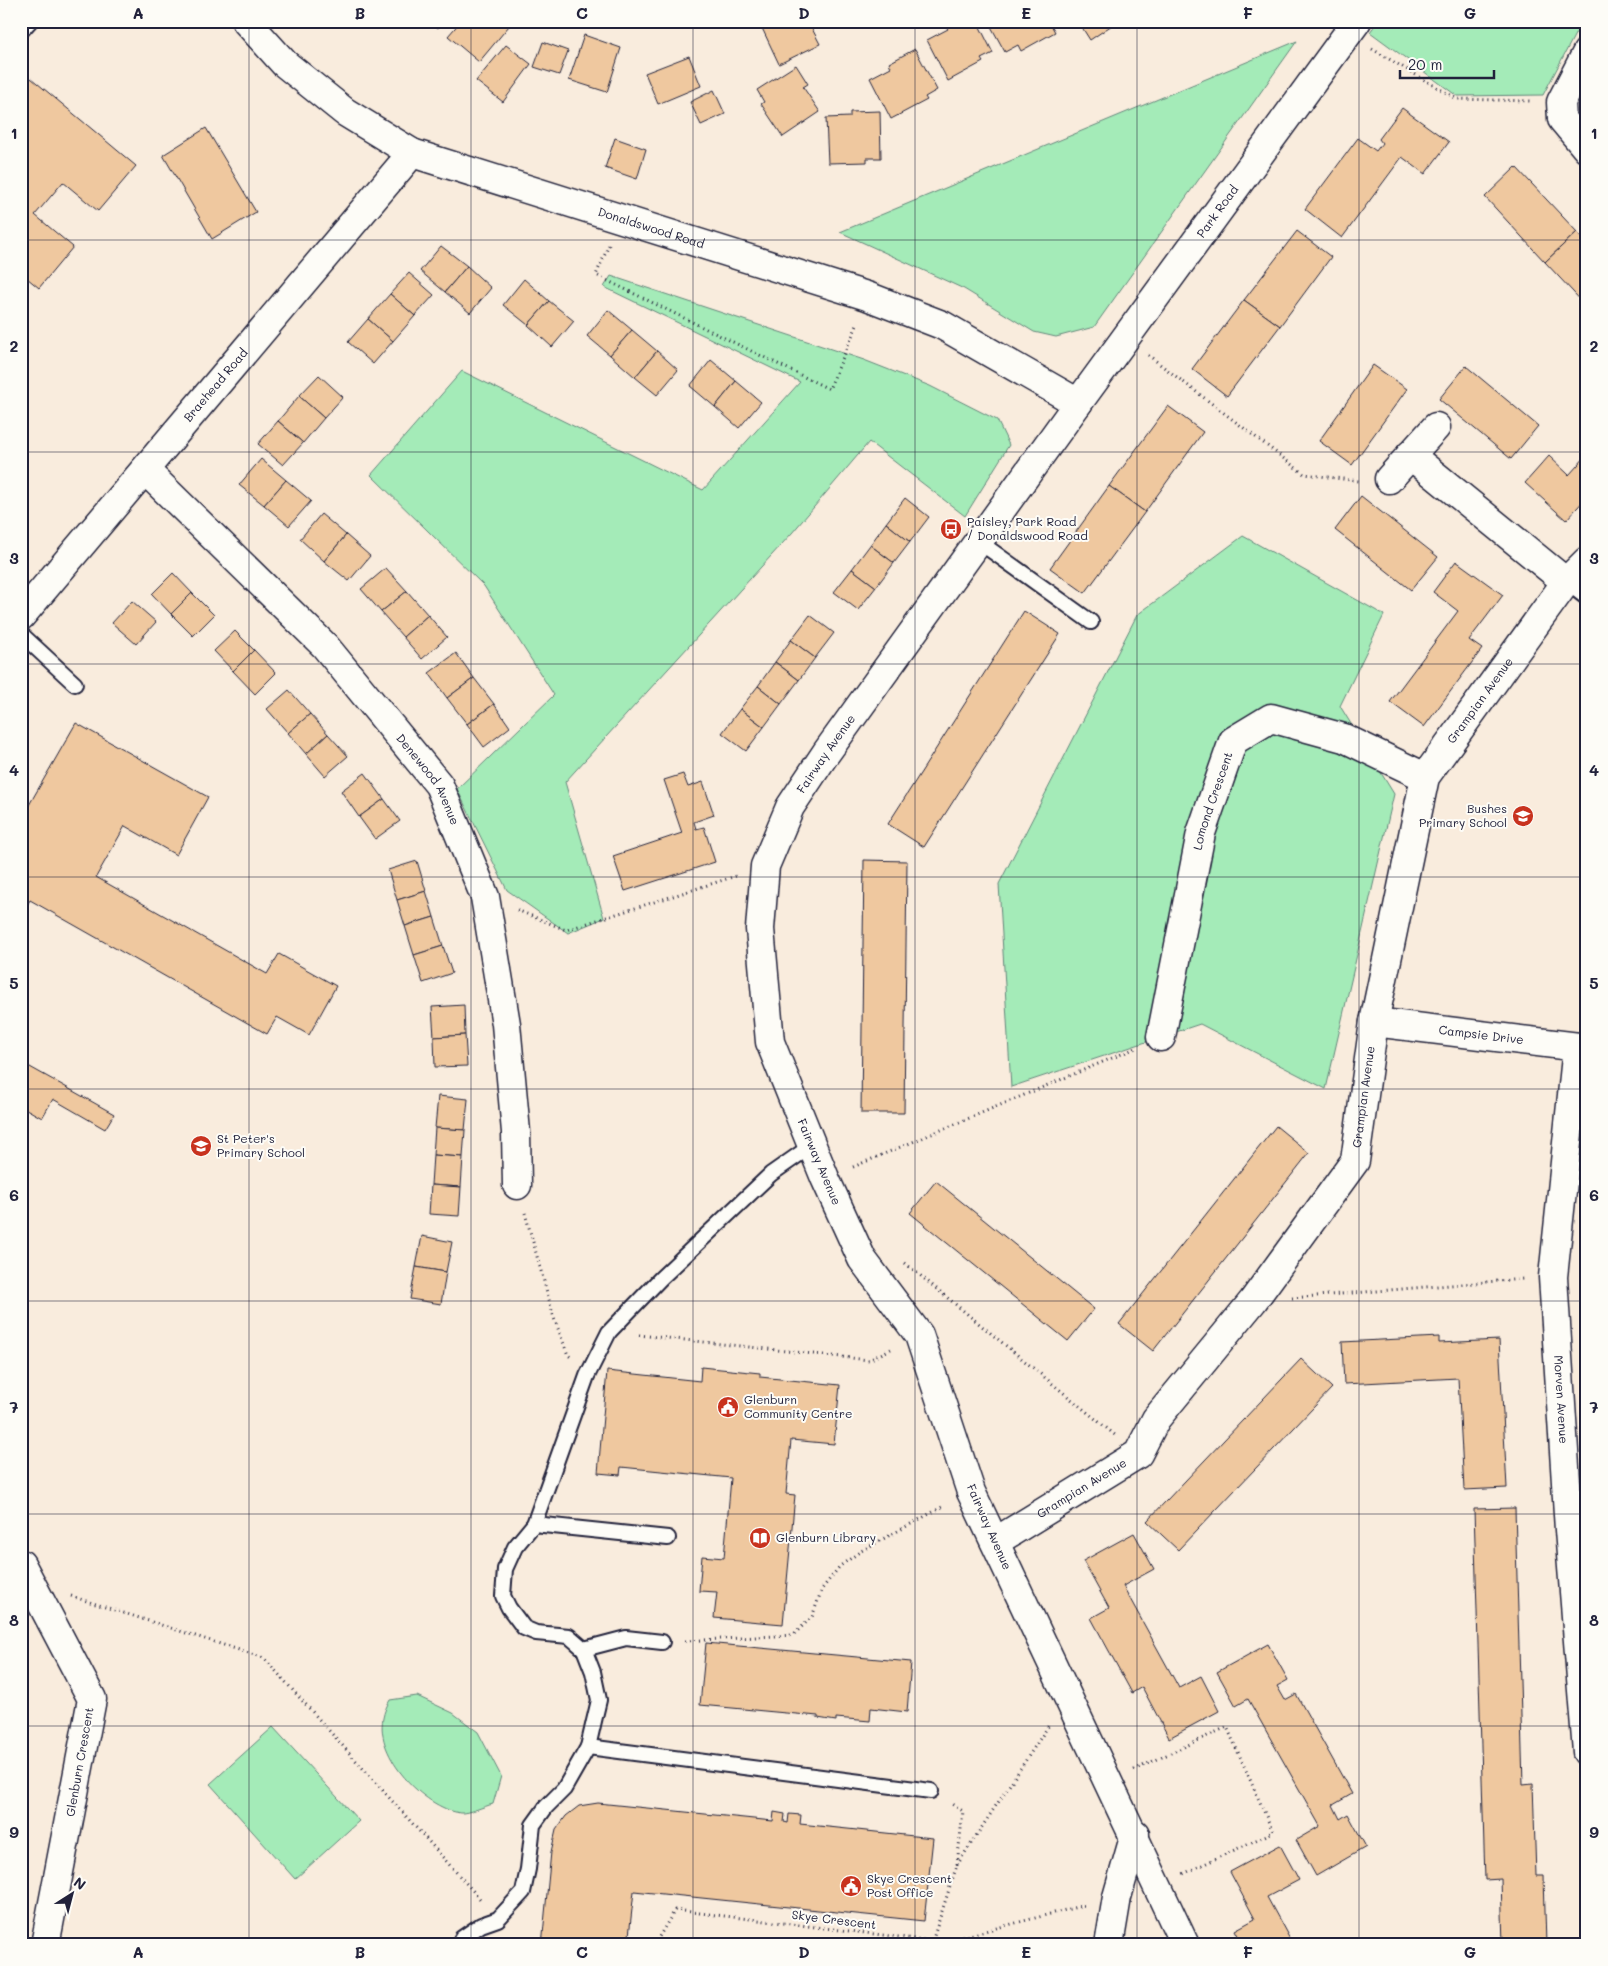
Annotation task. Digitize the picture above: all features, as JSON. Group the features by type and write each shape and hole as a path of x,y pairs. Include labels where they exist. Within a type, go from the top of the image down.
{"street":[{"name":"Donaldswood Road","path":"246,21 284,63 345,112 412,153 867,296 942,325 1078,403"},
{"name":"Park Road","path":"1078,403 1352,28"},
{"path":"1587,52 1561,102 1562,119 1587,149"},
{"name":"Braehead Road","path":"21,616 412,153"},
{"name":"Fairway Avenue","path":"1078,403 826,753 790,807 765,866 760,929 770,1042 811,1146 862,1259 919,1335 971,1492 1135,1834 1185,1945"},
{"path":"1389,479 1436,427"},
{"path":"1410,455 1576,590"},
{"name":"Denewood Avenue","path":"145,470 325,646 439,785 485,896 506,1024 516,1132 518,1185"},
{"name":"Grampian Avenue","path":"995,1542 1138,1454 1156,1419 1253,1301 1355,1161 1374,1022 1425,777 1576,590 1587,561"},
{"name":"Lomond Crescent","path":"1161,1038 1201,833 1233,741 1271,718 1344,738 1425,777"},
{"name":"Campsie Drive","path":"1374,1022 1582,1047"},
{"name":"Morven Avenue","path":"1582,1047 1554,1277 1569,1530 1587,1752"},
{"name":"Glenburn Crescent","path":"27,1574 92,1699 45,1945"},
{"path":"1109,1945 1117,1897 1135,1834"}],"lane":[{"path":"21,31 30,21"},
{"path":"978,541 1091,622"},
{"path":"21,634 75,684"},
{"path":"458,1945 462,1938 498,1918 523,1892 528,1869 533,1825 546,1806 564,1789 588,1747 598,1700 593,1672 584,1649 569,1636 536,1633 524,1628 509,1608 503,1596 505,1569 515,1547 534,1524 587,1376 609,1332 661,1278 771,1174 811,1146"},
{"path":"534,1524 668,1538"},
{"path":"584,1649 626,1638 662,1642"},
{"path":"588,1747 931,1791"}],"path":[{"path":"1352,28 1457,99 1561,102"},
{"path":"620,219 596,275 829,389 854,336 867,296"},
{"path":"1126,338 1304,474 1366,481 1389,479"},
{"path":"485,896 566,930 765,866"},
{"path":"825,1178 1161,1038"},
{"path":"518,1185 554,1318 568,1354 587,1376"},
{"path":"901,1260 1138,1454"},
{"path":"1253,1301 1554,1277"},
{"path":"609,1332 869,1360 919,1335"},
{"path":"662,1642 793,1635 812,1617 822,1589 840,1566 885,1538 971,1492"},
{"path":"27,1574 264,1658 498,1918"},
{"path":"957,1865 1068,1696"},
{"path":"1109,1782 1227,1727 1273,1832 1158,1886"},
{"path":"931,1791 963,1811 957,1865 932,1943"},
{"name":"Skye Crescent","path":"654,1945 675,1910 932,1943 1117,1897"}],"green space":[{"path":"1378,21 1582,21 1543,95 1457,96 1370,32"},
{"path":"1297,41 1094,327 1056,337 1034,332 964,289 840,232"},
{"path":"611,276 864,360 930,386 997,420 1009,445 965,516 869,442 792,533 565,782 604,918 568,933 507,890 457,789 554,695 484,586 371,475 462,371 703,490 800,382 604,287"},
{"path":"1243,536 1384,615 1340,706 1394,794 1326,1089 1200,1024 1011,1087 999,884 1137,615"},
{"path":"417,1696 453,1713 478,1732 501,1776 493,1804 463,1813 446,1809 431,1801 417,1790 394,1763 386,1748 382,1733 385,1711 390,1700"},
{"path":"273,1727 359,1821 295,1879 210,1784"}],"building":[{"path":"430,21 444,21 438,28"},
{"path":"461,21 504,21 509,26 479,62 448,36"},
{"path":"763,21 808,21 820,44 779,64 762,28 766,26"},
{"path":"952,21 977,21 993,53 981,59 983,62 948,81 927,40 948,29 945,25"},
{"path":"988,21 1049,21 1055,32 1021,51 1018,45 1005,52"},
{"path":"1078,21 1118,21 1090,40"},
{"path":"584,35 621,48 607,92 569,80"},
{"path":"543,42 568,51 559,75 534,67"},
{"path":"506,45 531,64 503,102 476,81"},
{"path":"915,49 937,90 925,97 927,100 891,119 870,78 891,67 889,63"},
{"path":"689,56 701,86 658,104 645,73"},
{"path":"796,65 808,84 803,87 820,112 783,137 761,104 764,102 757,90"},
{"path":"31,78 136,166 98,211 63,182 35,215 73,247 39,288 21,273 21,146 23,143 21,141 21,90"},
{"path":"714,90 725,114 701,125 690,102"},
{"path":"1402,108 1449,142 1425,174 1402,157 1342,238 1305,209 1358,138 1376,151 1382,143 1379,139"},
{"path":"880,111 881,158 867,158 867,162 828,163 826,118 850,117 850,112"},
{"path":"206,128 256,212 212,239 163,155"},
{"path":"615,138 646,149 637,179 605,168"},
{"path":"1516,167 1577,232 1545,262 1485,197"},
{"path":"1297,231 1331,257 1280,326 1244,300"},
{"path":"1577,232 1587,243 1587,307 1545,262"},
{"path":"441,246 467,266 445,292 420,271"},
{"path":"467,266 491,288 470,313 445,292"},
{"path":"409,273 434,295 415,316 390,294"},
{"path":"524,279 549,301 528,325 503,305"},
{"path":"390,294 415,316 393,341 368,319"},
{"path":"1244,300 1280,326 1227,396 1192,369"},
{"path":"549,301 574,321 552,347 528,325"},
{"path":"608,310 632,330 610,355 587,336"},
{"path":"368,319 393,341 373,364 348,342"},
{"path":"632,330 657,351 635,377 610,355"},
{"path":"657,351 678,370 657,395 635,377"},
{"path":"711,360 736,381 715,407 690,386"},
{"path":"1373,365 1407,389 1352,465 1319,441"},
{"path":"1466,366 1538,426 1511,459 1439,399"},
{"path":"319,375 343,397 324,418 299,396"},
{"path":"736,381 761,402 739,428 715,407"},
{"path":"299,396 324,418 303,443 278,421"},
{"path":"1168,406 1203,432 1145,512 1109,486"},
{"path":"278,421 303,443 283,465 258,444"},
{"path":"1587,455 1587,497 1566,520 1525,483 1549,456 1569,475"},
{"path":"261,459 286,480 264,505 239,485"},
{"path":"286,480 311,501 289,526 264,505"},
{"path":"1109,486 1145,512 1085,593 1050,568"},
{"path":"1361,496 1438,557 1411,590 1335,530"},
{"path":"905,498 929,517 910,542 886,523"},
{"path":"321,514 346,535 324,561 300,539"},
{"path":"886,523 910,542 894,563 870,545"},
{"path":"346,535 370,556 349,581 324,561"},
{"path":"870,545 894,563 876,587 852,569"},
{"path":"1456,561 1503,595 1469,640 1482,649 1424,727 1390,702 1458,611 1433,592"},
{"path":"386,568 407,591 381,612 361,589"},
{"path":"852,569 876,587 858,610 834,592"},
{"path":"173,573 192,593 171,614 152,594"},
{"path":"407,591 428,615 403,637 381,612"},
{"path":"192,593 214,615 193,636 171,614"},
{"path":"132,601 156,622 136,644 112,623"},
{"path":"1024,611 1060,634 924,847 888,824"},
{"path":"428,615 447,637 422,659 403,637"},
{"path":"810,615 834,633 815,658 791,640"},
{"path":"235,631 254,650 233,671 214,651"},
{"path":"791,640 815,658 799,680 775,662"},
{"path":"254,650 276,673 255,694 233,671"},
{"path":"456,653 474,678 447,698 429,673"},
{"path":"775,662 799,680 781,704 758,686"},
{"path":"474,678 494,704 467,724 447,698"},
{"path":"758,686 781,704 764,727 740,709"},
{"path":"289,690 310,714 288,733 267,709"},
{"path":"494,704 510,727 484,747 467,724"},
{"path":"740,709 764,727 746,751 722,733"},
{"path":"310,714 328,734 306,754 288,733"},
{"path":"76,723 208,797 176,855 125,826 96,877 267,974 279,954 336,986 309,1035 277,1017 267,1034 30,900 21,915 21,819"},
{"path":"328,734 348,756 325,776 306,754"},
{"path":"365,773 384,799 359,817 341,791"},
{"path":"683,774 688,787 703,782 714,815 694,822 696,829 704,827 715,862 625,891 613,856 682,833 664,780"},
{"path":"384,799 400,821 375,839 359,817"},
{"path":"864,860 907,861 904,1113 861,1113"},
{"path":"417,861 426,891 397,900 388,870"},
{"path":"426,891 434,917 405,926 397,900"},
{"path":"434,917 443,946 414,955 405,926"},
{"path":"443,946 452,973 423,983 414,955"},
{"path":"464,1005 465,1035 434,1037 432,1007"},
{"path":"465,1035 467,1066 435,1067 434,1037"},
{"path":"21,1062 114,1114 105,1129 53,1099 42,1118 21,1106"},
{"path":"438,1096 468,1099 465,1130 435,1128"},
{"path":"1276,1126 1309,1153 1153,1351 1119,1324"},
{"path":"435,1128 465,1130 463,1157 433,1155"},
{"path":"433,1155 463,1157 461,1187 431,1185"},
{"path":"936,1181 1094,1309 1068,1341 910,1213"},
{"path":"431,1185 461,1187 459,1216 429,1214"},
{"path":"422,1236 452,1242 446,1272 416,1267"},
{"path":"416,1267 446,1272 441,1304 410,1299"},
{"path":"1439,1337 1439,1343 1499,1340 1507,1488 1464,1490 1458,1378 1344,1384 1342,1342"},
{"path":"1301,1359 1332,1388 1178,1550 1147,1521"},
{"path":"701,1367 760,1373 760,1377 840,1385 834,1444 791,1440 786,1494 795,1495 783,1624 714,1618 717,1592 699,1591 702,1556 724,1558 731,1478 621,1467 620,1475 598,1473 607,1371 700,1381"},
{"path":"1515,1508 1523,1785 1533,1784 1536,1876 1544,1876 1546,1945 1503,1945 1501,1879 1485,1880 1474,1509"},
{"path":"1134,1533 1154,1569 1123,1586 1179,1688 1201,1676 1219,1711 1169,1738 1142,1687 1132,1693 1091,1618 1109,1608 1083,1561"},
{"path":"706,1643 911,1662 907,1712 871,1708 870,1721 836,1718 836,1721 818,1718 818,1716 700,1705"},
{"path":"1268,1644 1288,1680 1277,1686 1285,1700 1296,1694 1352,1794 1333,1805 1340,1819 1348,1814 1366,1847 1316,1876 1296,1840 1320,1826 1248,1699 1236,1706 1217,1672"},
{"path":"21,1749 25,1749 21,1769"},
{"path":"598,1803 773,1821 774,1812 785,1814 784,1822 788,1823 789,1814 801,1815 800,1824 933,1838 924,1921 634,1891 628,1945 542,1945 551,1852 556,1830 566,1816 579,1806"},
{"path":"1280,1845 1299,1880 1267,1897 1293,1945 1243,1945 1235,1930 1255,1919 1230,1872"}],"place":[{"name":"Paisley, Park Road / Donaldswood Road","path":"951,529"},
{"name":"Bushes Primary School","path":"1523,816"},
{"name":"St Peter's Primary School","path":"201,1146"},
{"name":"Glenburn Community Centre","path":"728,1407"},
{"name":"Glenburn Library","path":"760,1538"},
{"name":"Skye Crescent Post Office","path":"851,1886"}]}
